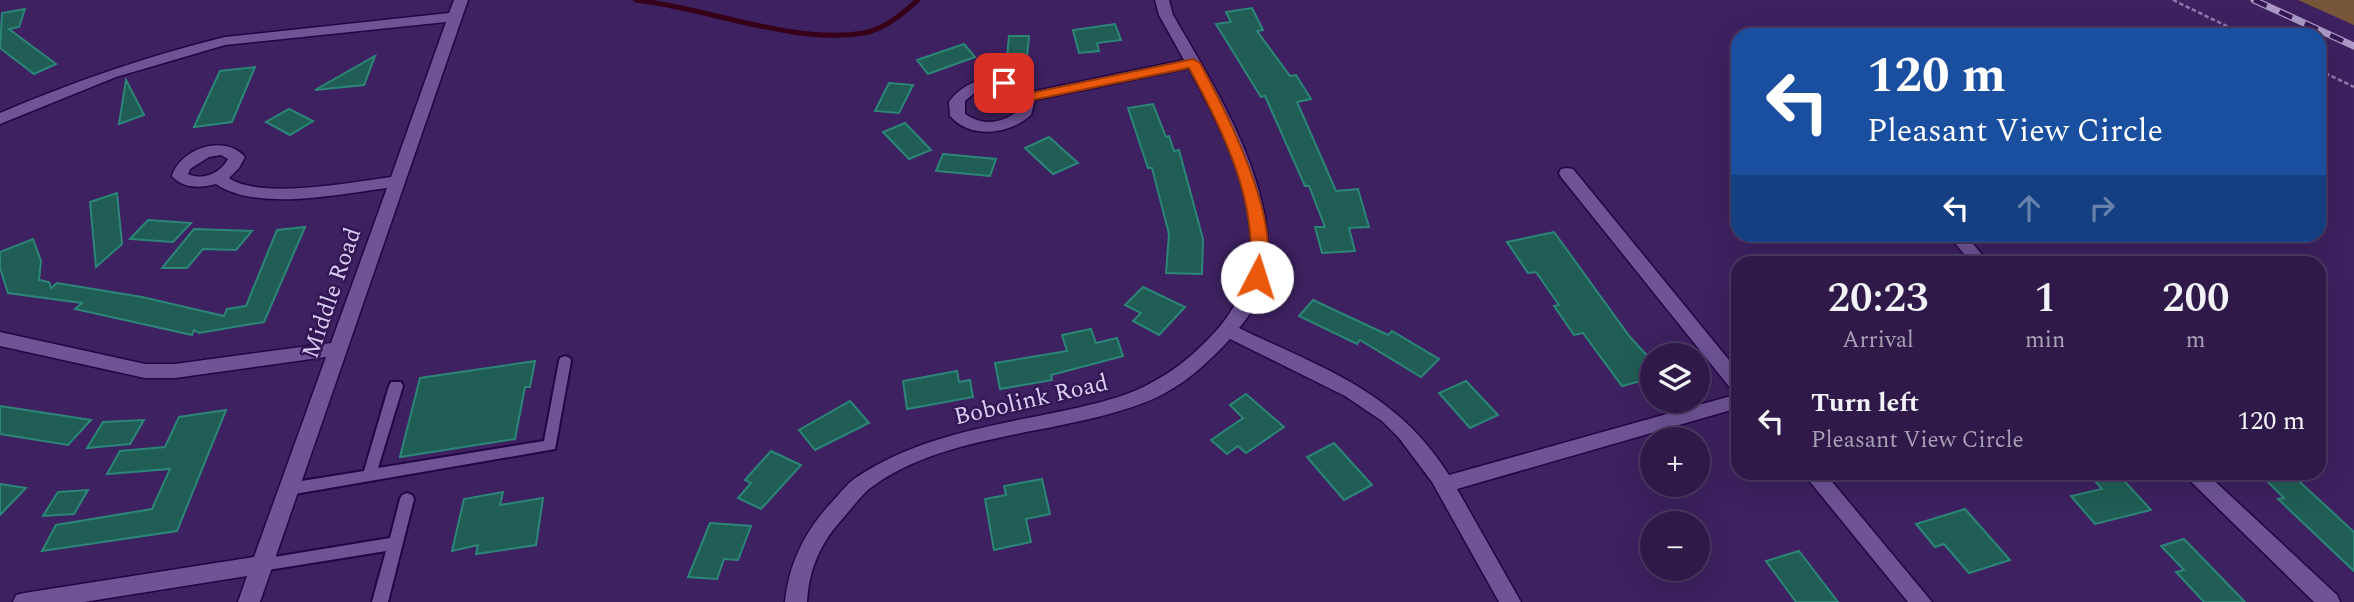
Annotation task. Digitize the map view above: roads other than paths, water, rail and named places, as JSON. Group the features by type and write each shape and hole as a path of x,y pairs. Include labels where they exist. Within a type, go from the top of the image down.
{"street":[{"name":"Bobolink Road","path":"796,602 802,566 813,540 845,499 877,472 932,447 1094,413 1129,401 1187,370 1229,331 1248,301 1257,277 1261,250 1259,227 1234,146 1220,111 1166,15 1162,0"},
{"path":"0,119 124,68 204,46 458,8"},
{"name":"Middle Road","path":"249,602 458,8"},
{"path":"1028,97 1193,63"},
{"path":"980,84 1015,86 1028,97 1026,112 1010,123 998,127 975,126 958,116 955,110 961,95 980,84"},
{"path":"1567,173 1731,375"},
{"path":"217,177 231,190 275,193 397,181"},
{"path":"1962,242 1975,256"},
{"path":"1229,331 1365,399 1390,417 1414,441 1510,602"},
{"path":"0,339 145,371 176,371 338,349"},
{"path":"1442,485 1731,403"},
{"path":"1819,480 1921,602"},
{"path":"2199,480 2329,602"},
{"path":"24,602 262,565"}],"lane":[{"path":"289,489 550,445 565,361"},
{"path":"369,476 396,386"},
{"path":"380,602 407,499"},
{"path":"262,565 396,543"}],"waterway":[{"path":"636,0 780,30 837,35 864,33 879,28 918,0"}],"railway":[{"path":"2254,0 2315,28"},
{"path":"2326,33 2354,46"}]}
